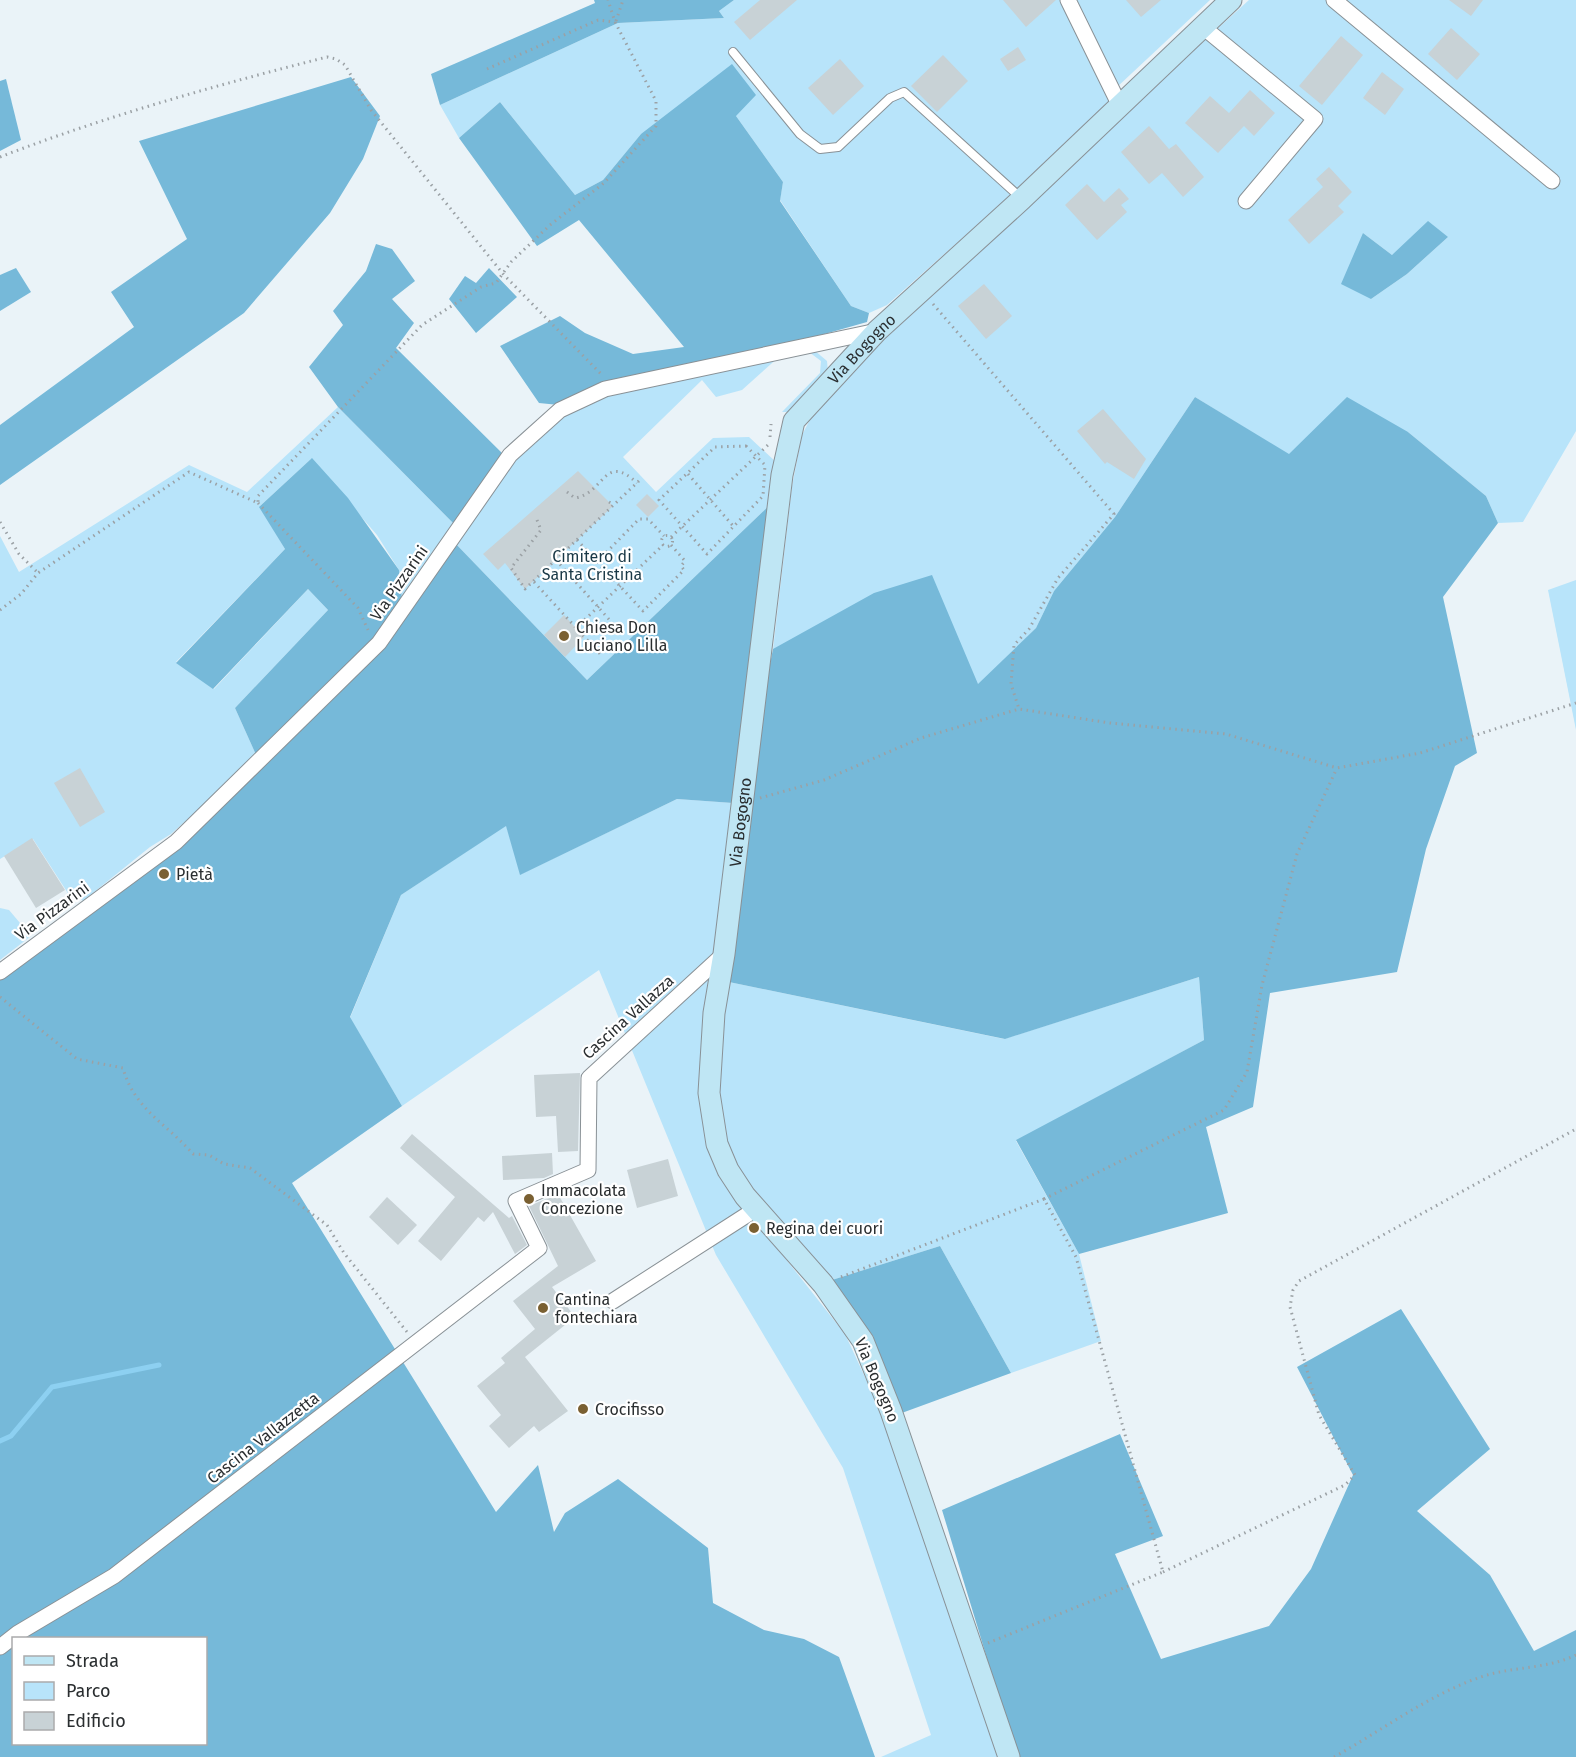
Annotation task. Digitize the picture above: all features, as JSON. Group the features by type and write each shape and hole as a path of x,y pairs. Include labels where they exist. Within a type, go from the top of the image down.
{"main road":[{"name":"Via Bogogno","path":"1009,1757 891,1411 863,1341 823,1284 756,1209 728,1170 717,1144 709,1093 714,1013 724,954 782,474 794,421 877,331 1022,199 1231,0"}],"street":[{"path":"1068,0 1120,106"},
{"path":"1334,0 1551,181"},
{"path":"1203,27 1315,119 1246,201"},
{"name":"Via Pizzarini","path":"0,972 176,842 374,648 510,455 560,410 614,387 877,331"},
{"name":"Cascina Vallazza","path":"539,1247 516,1202 588,1170 589,1078 724,954"},
{"path":"613,1301 756,1209"},
{"name":"Cascina Vallazzetta","path":"13,1637 114,1576 539,1247"},
{"name":"Cascina Vallazzetta","path":"0,1647 12,1638"}],"lane":[{"path":"733,52 800,135 820,149 838,147 890,98 904,92 1022,199"}],"path":[{"path":"258,503 258,496 422,325 481,287 496,283 504,275 510,262 550,225 603,183 656,126 656,101 615,22 608,0"},
{"path":"615,22 623,0"},
{"path":"487,69 598,20 615,22"},
{"path":"0,157 37,142 235,80 327,57 336,59 345,65 371,110 504,275 614,387"},
{"path":"922,291 1114,514 1058,578 1029,629 1014,645 1011,684 1019,709"},
{"path":"578,540 643,610 684,570 681,566 685,561 671,545 671,537 770,443 771,424"},
{"path":"746,446 765,465 763,496 707,554 659,500 687,473 715,447 746,446"},
{"path":"567,492 575,498 585,496 618,471 625,471 637,483"},
{"path":"0,610 21,594 38,573 189,472 258,503 358,608 374,648"},
{"path":"687,473 734,527"},
{"path":"537,520 541,530 511,568 525,589 642,478"},
{"path":"609,502 614,505"},
{"path":"598,561 639,519 648,519 664,536 671,537"},
{"path":"0,522 19,554 38,573"},
{"path":"576,628 663,545 664,536"},
{"path":"663,545 671,545"},
{"path":"556,560 623,635"},
{"path":"533,582 602,656"},
{"path":"742,804 824,780 921,738 1019,709 1110,723 1226,735 1337,768 1420,753 1576,703"},
{"path":"823,1284 1044,1199 1224,1110 1247,1072 1262,985 1297,854 1337,768"},
{"path":"0,997 77,1059 123,1068 129,1089 150,1114 176,1134 193,1154 209,1155 224,1164 250,1168 327,1225 351,1262 415,1343"},
{"path":"972,1649 1163,1572 1345,1485 1355,1475 1319,1415 1290,1307 1293,1290 1299,1281 1576,1129"},
{"path":"1044,1199 1076,1257 1163,1572"},
{"path":"1334,1757 1423,1703 1479,1677 1559,1663 1576,1655"}],"green space":[{"path":"734,0 1064,0 1111,99 1021,186 887,305 869,313 851,306 780,200 783,182 736,116 641,134 603,180 575,195 500,102 459,138 440,105 618,23 724,18 719,11"},
{"path":"1072,0 1210,0 1116,88"},
{"path":"1249,0 1576,0 1576,431 1523,522 1498,523 1486,496 1408,432 1289,455 1195,397 1115,517 1054,591 1036,628 978,685 773,649 792,486 802,435 822,396 1027,202","holes":["1363,233 1392,255 1448,237 1407,274 1371,299"]},
{"path":"814,350 827,361 828,372 789,412 782,412 820,373 821,361 809,352"},
{"name":"Cimitero di Santa Cristina","path":"780,356 742,390 716,397 702,380 623,457 656,492 713,438 749,437 776,462 775,500 587,680 454,542 517,456 564,414 603,395"},
{"path":"338,407 457,527 402,599 399,570 377,535 311,459 260,506 285,549 176,662 214,689 308,589 328,610 235,708 257,757 171,834 150,847 83,901 77,896 71,898 33,839 0,859 0,536 19,572 189,465 247,492"},
{"path":"1576,580 1576,730 1548,590"},
{"path":"677,799 733,803 708,1004 729,1187 845,1334 878,1405 1002,1757 881,1757 931,1735 843,1468 716,1255 599,970 402,1106 350,1018 401,895 506,825 521,874"},
{"path":"0,908 9,910 31,936 0,960"},
{"path":"1199,977 1204,1040 1016,1141 1079,1254 1101,1341 1011,1373 940,1246 832,1280 778,1223 753,1192 733,1159 725,1139 720,1118 718,1072 721,1025 729,982 1004,1039"}],"shaded area":[{"path":"594,0 734,0 719,11 724,18 618,23 440,105 431,74 595,3"},
{"path":"732,64 756,95 736,116 783,182 780,201 851,306 869,313 867,322 768,350 597,384 559,405 539,403 500,346 560,316 585,333 633,354 684,347 579,220 537,246 459,138 500,102 575,195 603,180 641,134"},
{"path":"351,77 380,116 363,159 330,213 244,313 0,485 0,425 134,327 111,292 187,239 139,141"},
{"path":"6,79 21,140 0,151 0,81"},
{"path":"1428,221 1448,237 1407,274 1371,299 1341,284 1363,233 1392,255"},
{"path":"376,244 392,249 415,281 392,299 414,323 396,348 504,455 457,527 338,407 309,367 343,325 333,311 366,271"},
{"path":"16,268 31,292 0,311 0,275"},
{"path":"489,268 517,297 476,333 449,299 465,276 476,283"},
{"path":"1195,397 1289,454 1347,397 1408,432 1486,496 1498,523 1443,597 1477,753 1455,766 1426,849 1397,972 1270,993 1253,1107 1206,1127 1228,1213 1079,1254 1016,1140 1204,1040 1199,977 1005,1039 729,982 742,804 773,649 874,593 932,575 978,684 1036,628 1054,591 1115,517"},
{"path":"312,458 348,498 399,570 402,599 387,627 257,757 235,708 328,610 308,589 213,689 176,663 285,549 259,507"},
{"path":"775,500 733,803 677,799 520,875 506,826 401,895 350,1017 402,1106 292,1183 496,1512 538,1465 554,1532 565,1513 618,1479 708,1548 713,1603 764,1630 804,1639 839,1657 875,1757 0,1757 0,977 176,846 382,644 454,542 587,680"},
{"path":"940,1246 1011,1373 899,1414 873,1336 832,1280"},
{"path":"1401,1309 1490,1449 1417,1511 1490,1575 1534,1651 1576,1630 1576,1757 1017,1757 942,1510 1120,1434 1163,1536 1115,1554 1161,1659 1269,1626 1311,1569 1353,1475 1297,1367"}],"building":[{"path":"760,0 797,0 750,40 734,22"},
{"path":"1003,0 1056,0 1026,27"},
{"path":"1126,0 1161,0 1141,17"},
{"path":"1449,0 1483,0 1471,16"},
{"path":"1451,28 1480,54 1457,80 1428,54"},
{"path":"1341,36 1363,55 1322,105 1299,86"},
{"path":"1018,47 1026,60 1008,71 1000,59"},
{"path":"943,55 968,81 937,112 911,86"},
{"path":"840,59 864,86 833,115 808,88"},
{"path":"1382,72 1404,89 1385,115 1363,98"},
{"path":"1250,90 1275,113 1254,136 1244,126 1218,153 1185,123 1210,96 1229,113"},
{"path":"1149,126 1169,149 1176,144 1204,177 1183,197 1162,173 1149,184 1121,152"},
{"path":"1329,167 1352,192 1338,206 1344,212 1309,244 1288,220 1323,187 1316,179"},
{"path":"1087,184 1104,202 1119,188 1129,199 1121,205 1127,212 1097,240 1065,205"},
{"path":"984,284 1012,316 986,339 958,306"},
{"path":"1103,409 1146,459 1134,479 1107,462 1105,464 1077,431"},
{"path":"578,471 613,506 525,589 505,563 498,570 483,554"},
{"path":"647,494 659,506 648,517 636,505"},
{"name":"Chiesa Don Luciano Lilla","path":"564,615 584,637 565,657 544,635"},
{"path":"80,768 105,812 80,827 54,783"},
{"path":"32,838 65,890 36,908 4,856"},
{"path":"580,1073 578,1151 558,1152 556,1116 536,1117 534,1075"},
{"path":"412,1134 509,1218 512,1216 527,1245 515,1254 493,1212 484,1222 478,1217 441,1261 418,1241 455,1197 400,1148"},
{"path":"552,1153 553,1174 544,1178 503,1180 502,1156"},
{"path":"668,1159 678,1196 637,1208 627,1170"},
{"path":"558,1194 596,1261 552,1287 575,1317 525,1357 568,1411 539,1432 534,1426 509,1448 489,1426 501,1415 477,1386 505,1363 501,1358 535,1329 513,1301 558,1266 529,1206"},
{"path":"387,1197 417,1225 398,1245 369,1217"}],"waterway":[{"path":"0,1441 11,1436 52,1387 159,1365"}],"place":[{"name":"Chiesa Don Luciano Lilla","path":"564,636"},
{"name":"Pietà","path":"164,874"},
{"name":"Immacolata Concezione","path":"529,1199"},
{"name":"Regina dei cuori","path":"754,1228"},
{"name":"Cantina fontechiara","path":"543,1308"},
{"name":"Crocifisso","path":"583,1409"}]}
